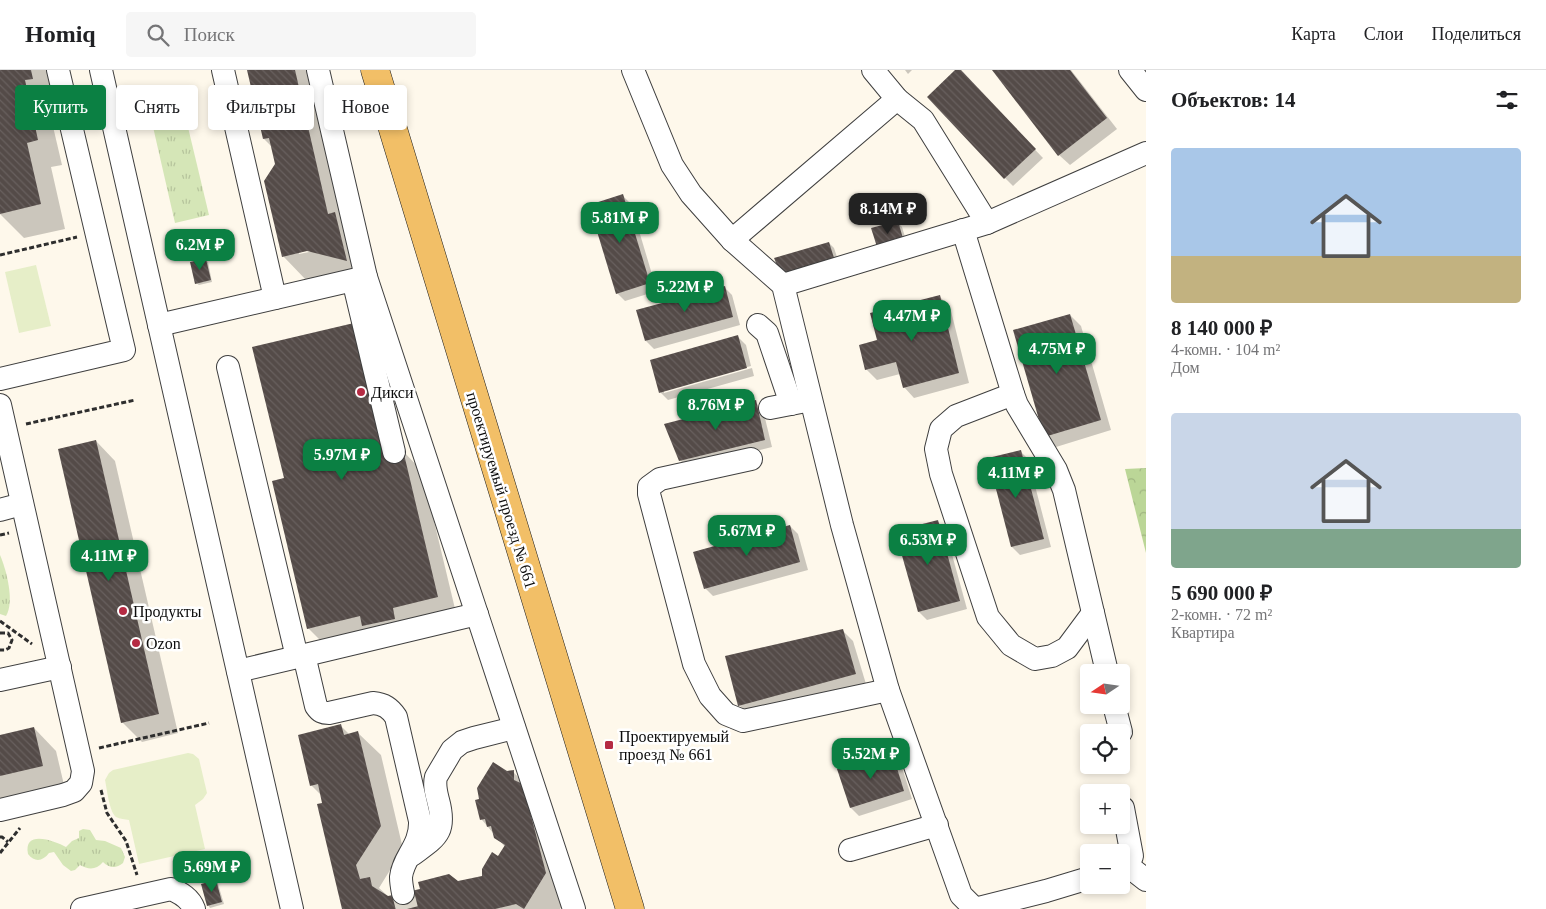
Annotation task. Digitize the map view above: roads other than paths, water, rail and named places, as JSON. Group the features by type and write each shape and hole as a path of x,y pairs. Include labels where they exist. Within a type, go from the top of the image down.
{"main road":[{"name":"проектируемый проезд № 661","path":"375,70 630,909"}],"street":[{"path":"0,379 124,350 58,70"},
{"path":"101,70 292,909"},
{"path":"223,70 275,298"},
{"path":"318,70 394,452"},
{"path":"633,70 672,165 691,194 732,240 783,285 791,404"},
{"path":"873,70 897,98 923,120 987,224"},
{"path":"1130,70 1146,90"},
{"path":"732,240 897,98"},
{"path":"783,285 987,224 1146,153"},
{"path":"963,230 1017,406 1056,470 1064,490 1105,664"},
{"path":"159,325 359,279"},
{"path":"359,279 477,614 574,909"},
{"path":"758,325 767,333 791,404 842,525 888,690 961,895 975,909 1051,900 1080,883"},
{"path":"228,366 301,656 316,706 319,711 329,714 380,703 391,710 396,717 420,821 420,836 401,874 404,893"},
{"path":"1013,394 956,416 941,429 936,449 941,474 988,617 1011,645 1035,659 1052,656 1067,648 1093,613"},
{"path":"0,406 83,771 81,783 74,791 0,810"},
{"path":"751,459 660,479 649,487 649,494 694,664 710,696 726,714 744,721 888,690"},
{"path":"0,510 22,504"},
{"path":"238,671 477,614"},
{"path":"0,680 59,664"},
{"path":"409,858 434,838 442,824 442,814 435,781 452,750 467,740 514,728"},
{"path":"850,850 936,825"},
{"path":"1130,845 1132,856 1130,859"},
{"path":"1130,870 1146,880"},
{"path":"82,909 171,889 180,892 187,898 194,909"}],"tunnel":[{"path":"403,893 407,909"}],"place":[{"name":"Дикси","path":"361,392"},
{"name":"Продукты","path":"123,611"},
{"name":"Ozon","path":"136,643"},
{"name":"Проектируемый проезд № 661","path":"609,745"}]}
